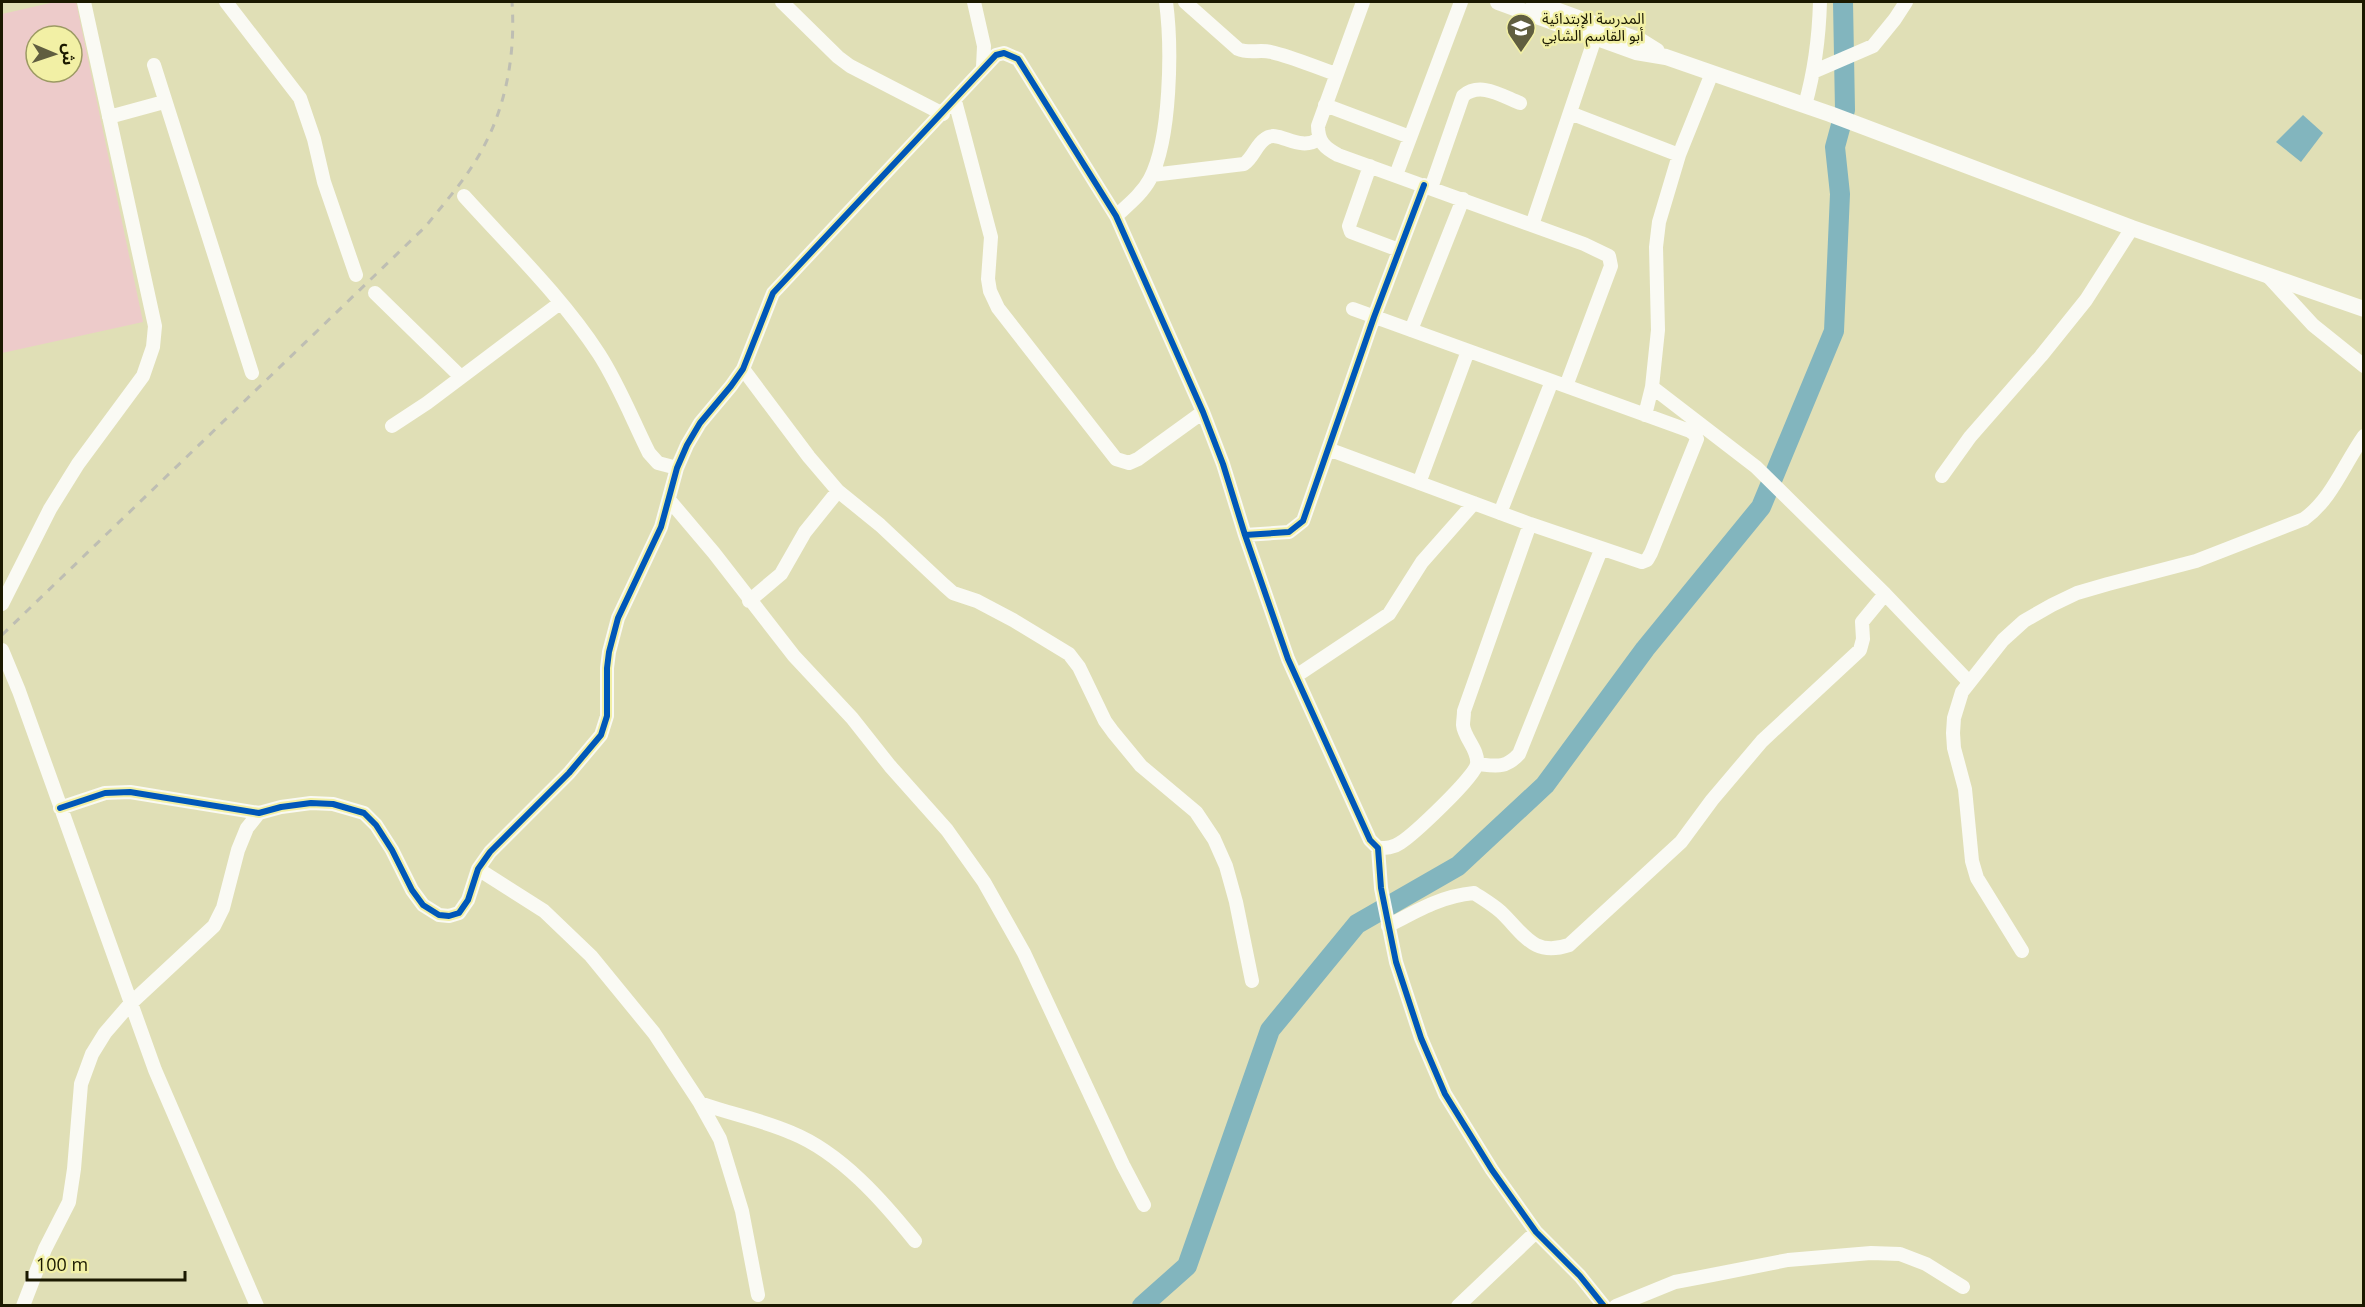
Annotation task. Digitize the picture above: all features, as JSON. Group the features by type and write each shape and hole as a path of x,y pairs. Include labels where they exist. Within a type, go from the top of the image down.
{"main road":[{"path":"1498,2 1636,52 1666,57 1805,105 2132,228 2364,309"},
{"path":"1534,2 1641,41 1666,57"}],"street":[{"path":"2,604 50,509 78,464 142,376 153,347 155,326 84,2"},
{"path":"226,2 300,98 314,139 324,182 356,275"},
{"path":"782,2 850,66 943,114"},
{"path":"974,2 984,46 983,67"},
{"path":"1116,216 1140,194 1152,175 1159,156 1165,120 1169,41 1166,2"},
{"path":"1185,2 1243,52 1259,50 1274,52 1336,74"},
{"path":"1363,2 1318,126 1319,139 1327,149 1606,253 1611,266 1566,386"},
{"path":"1396,175 1461,2"},
{"path":"1805,105 1815,71 1820,2"},
{"path":"1815,71 1873,46 1906,2"},
{"path":"1532,225 1595,38"},
{"path":"60,808 105,793 130,792 259,813 311,803 333,804 364,813 376,825 392,850 412,890 423,905 439,915 450,916 459,913 468,900 478,869 490,852 569,773 601,735 607,716 609,652 618,618 661,527 670,501 677,468 687,445 700,423 743,369 774,293 904,151 943,114 983,67 996,55 1004,53 1018,59 1116,216 1203,411 1288,659 1370,840 1378,848 1388,926 1396,962 1421,1038 1445,1094 1492,1170 1536,1232 1580,1276 1604,1305"},
{"path":"154,65 252,373"},
{"path":"1645,415 1652,387 1658,330 1656,247 1658,230 1679,155 1712,73"},
{"path":"1245,535 1289,532 1298,527 1308,511 1399,250 1463,96 1469,90 1480,88 1520,103"},
{"path":"955,101 991,237 988,279 990,291 998,308 1116,459 1129,463 1138,459 1203,411"},
{"path":"109,117 164,102"},
{"path":"1325,105 1410,137"},
{"path":"1570,113 1679,155"},
{"path":"1152,175 1244,164 1265,138 1271,136 1308,145 1319,139"},
{"path":"1370,166 1349,226 1351,232 1399,250"},
{"path":"465,196 560,303 601,356 649,453 658,463 677,468"},
{"path":"1412,330 1463,199"},
{"path":"1942,476 1970,437 2041,356 2086,300 2132,228"},
{"path":"2267,275 2313,325 2364,366"},
{"path":"375,293 461,377"},
{"path":"392,426 560,303"},
{"path":"1328,449 1639,562 1647,560 1696,443 1696,437 1692,432 1353,309"},
{"path":"1419,483 1468,351"},
{"path":"743,369 809,457 838,491 880,525 953,593 977,601 1069,654 1079,667 1105,721 1142,766 1196,812 1214,839 1232,886 1252,981"},
{"path":"1500,513 1552,381"},
{"path":"1652,387 1756,467 1885,594 1969,682"},
{"path":"2022,951 1977,878 1972,861 1965,789 1954,748 1953,733 1958,704 1969,682 2002,640 2024,621 2052,605 2077,593 2196,561 2304,519 2314,512 2327,497 2364,436"},
{"path":"749,601 781,574 805,532 838,491"},
{"path":"670,501 714,553 749,601 794,656 852,718 890,766 947,830 984,882 1024,953 1123,1165 1144,1204"},
{"path":"1296,676 1389,614 1422,562 1474,503"},
{"path":"1378,848 1388,848 1400,843 1456,792 1472,774 1477,764 1463,727 1464,711 1530,524"},
{"path":"1477,764 1499,766 1510,764 1519,754 1601,550"},
{"path":"1388,926 1437,900 1455,894 1474,892 1500,910 1531,943 1552,950 1569,945 1681,842 1712,800 1762,741 1860,650 1863,639 1862,622 1885,594"},
{"path":"2,650 19,691 129,1004 256,1305"},
{"path":"23,1305 45,1249 69,1202 75,1169 81,1084 86,1068 99,1042 129,1004 214,926 223,908 238,850 247,828 259,813"},
{"path":"478,869 544,911 591,956 654,1033 700,1103 720,1139 742,1211 758,1295"},
{"path":"700,1103 793,1133 824,1150 866,1185 915,1241"},
{"path":"1458,1305 1536,1232"},
{"path":"1616,1305 1675,1282 1788,1260 1871,1253 1900,1254 1926,1264 1963,1287"}],"shaded area":[{"path":"55,2 76,2 81,24 24,24 24,84 84,84 84,40 143,322 2,353 2,14"}],"water":[{"path":"2303,115 2323,133 2301,162 2276,142"}],"waterway":[{"path":"1142,1306 1187,1266 1270,1030 1357,924 1458,866 1545,785 1645,649 1761,507 1834,331 1840,194 1835,147 1845,110 1843,2"}],"railway":[{"path":"2,635 426,226 466,175 492,130 500,109 509,67 512,46 512,2"}],"cycle path":[{"path":"60,808 105,793 130,792 259,813 311,803 333,804 364,813 376,825 392,850 412,890 423,905 439,915 449,916 459,913 468,900 478,869 490,852 569,773 601,735 607,716 609,652 618,618 661,527 677,468 687,445 700,423 743,369 773,293 996,55 1004,53 1018,59 1116,216 1203,412 1223,464 1245,535 1289,532 1303,521 1374,317 1424,185"},
{"path":"1245,535 1288,659 1370,840 1378,848 1381,888 1396,962 1421,1038 1445,1094 1492,1170 1536,1232 1580,1276 1604,1306"}],"place":[{"name":"المدرسة الإبتدائية أبو القاسم الشابي","path":"1521,54"}]}
